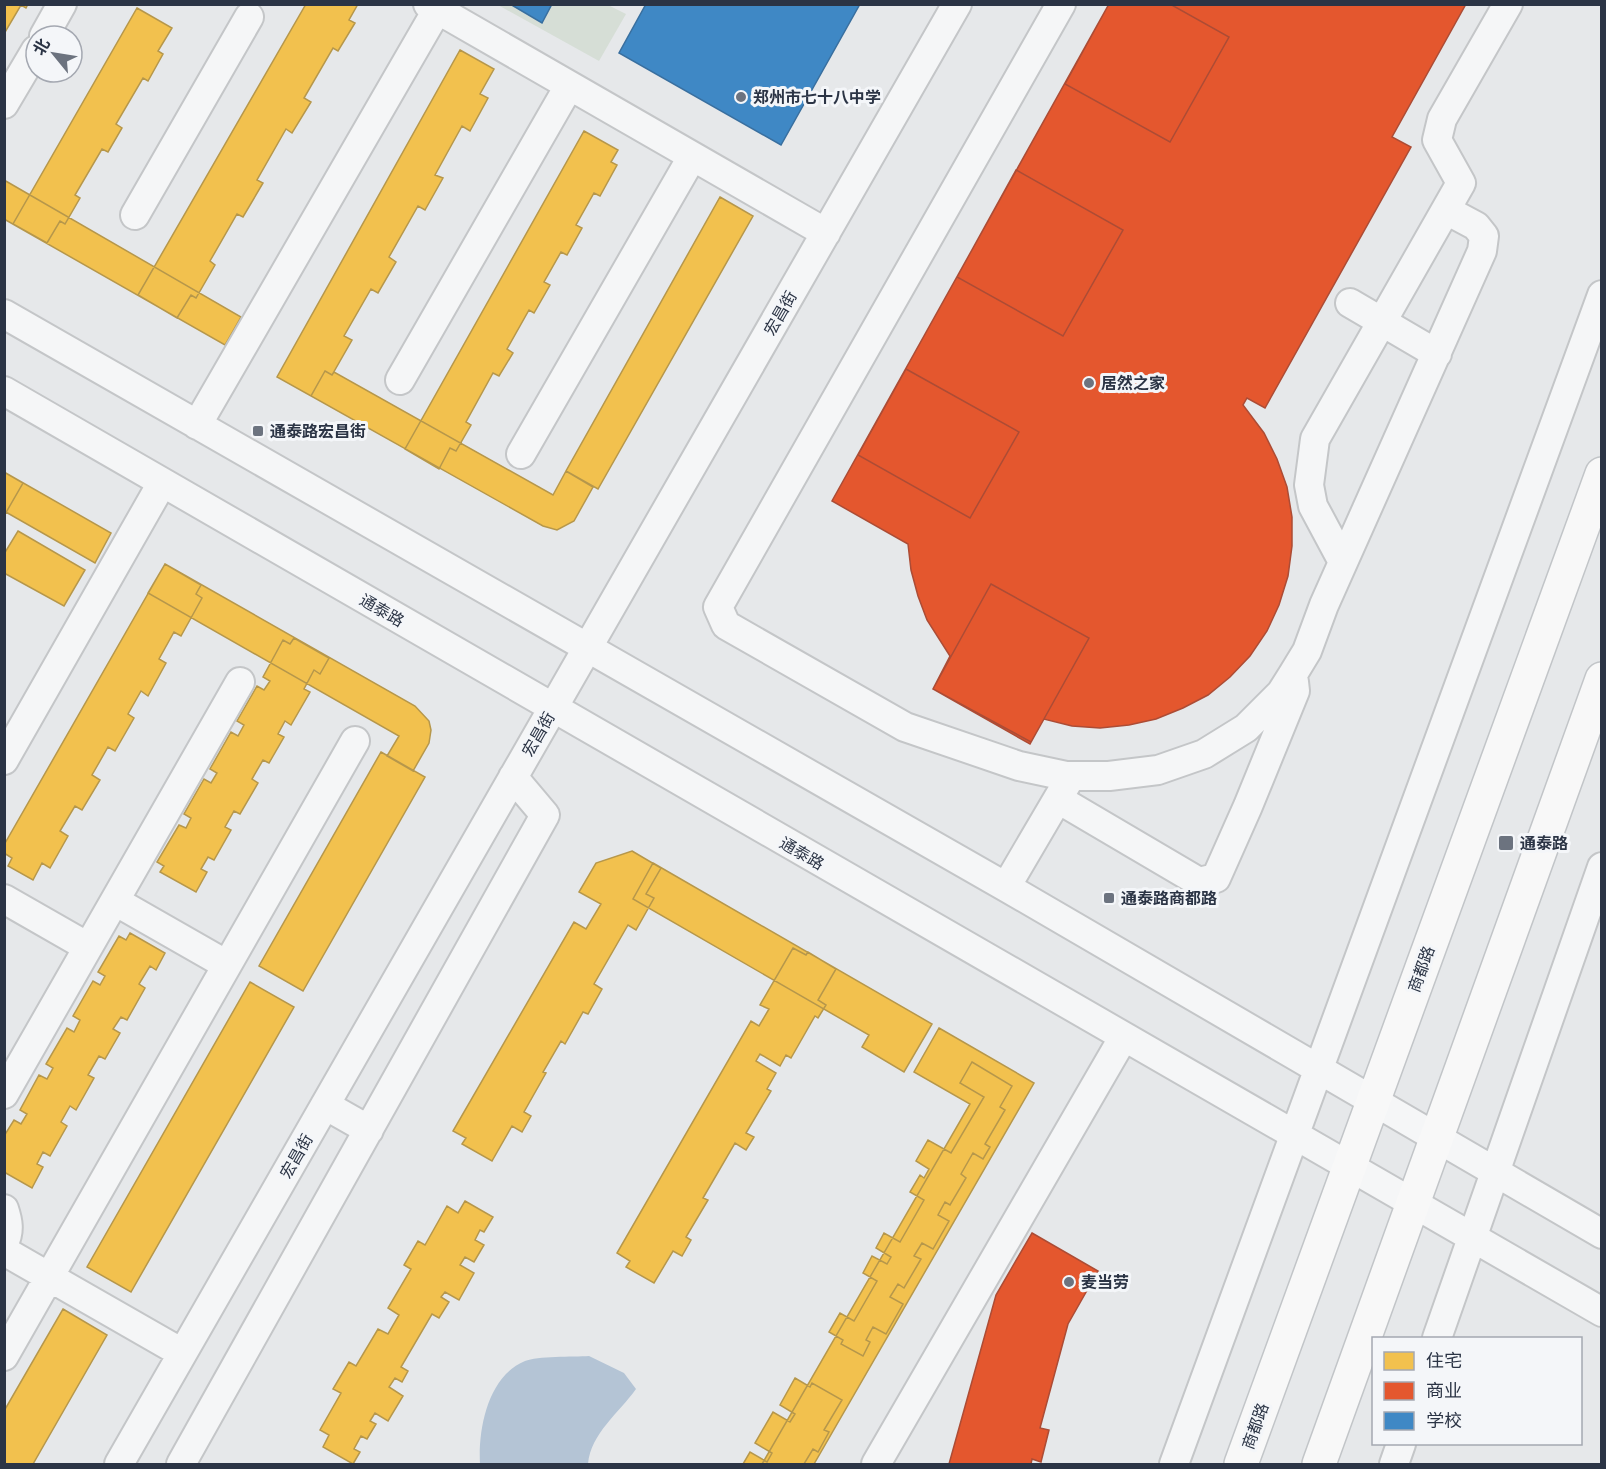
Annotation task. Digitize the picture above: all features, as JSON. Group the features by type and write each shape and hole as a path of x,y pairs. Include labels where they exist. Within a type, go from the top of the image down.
{"main road":[{"name":"商都路","path":"1241,1464 1602,474"},
{"path":"1319,1464 1602,680"}],"street":[{"path":"51,24 62,4"},
{"name":"宏昌街","path":"118,1464 957,4"},
{"path":"1061,4 718,608 726,625 905,727 1019,766 1064,787 1199,882 1216,878 1295,692 1293,674"},
{"path":"1343,562 1313,506 1309,485 1315,439 1461,183 1437,140 1442,119 1508,4"},
{"path":"197,425 432,7 826,233"},
{"path":"135,215 244,9"},
{"path":"4,104 24,70"},
{"path":"400,380 569,86"},
{"path":"521,454 692,156"},
{"path":"1006,887 1064,787 1109,776 1158,770 1204,754 1246,728 1281,693 1307,651 1323,605 1482,251 1484,236 1476,226 1446,210"},
{"path":"1174,1464 1602,295"},
{"path":"1350,303 1437,354"},
{"path":"4,314 1006,887 1602,1234"},
{"name":"通泰路","path":"4,391 1602,1312"},
{"path":"4,760 162,483"},
{"path":"4,1094 240,682"},
{"path":"4,1356 355,741"},
{"path":"181,1464 545,815 513,777"},
{"path":"1437,1337 1602,867"},
{"path":"4,899 88,947"},
{"path":"115,901 227,965"},
{"path":"876,1464 1123,1038"},
{"path":"325,1105 369,1130"},
{"path":"4,1209 8,1222 7,1237 4,1243"},
{"path":"4,1251 182,1353"},
{"path":"1394,1464 1400,1445"}],"shaded area":[{"path":"498,5 608,5 626,14 599,61"}],"water":[{"path":"589,1356 624,1373 636,1389 600,1433 590,1453 588,1464 480,1464 481,1435 488,1405 502,1378 512,1368 531,1359"}],"building: 住宅":[{"path":"4,4 28,4 26,8 21,5 4,34"},
{"path":"306,4 358,4 349,20 355,23 338,51 333,48 304,98 311,102 292,133 286,129 257,180 263,183 243,217 237,214 210,261 215,265 196,298 191,295 177,318 138,295"},
{"path":"137,8 172,28 158,51 163,54 148,81 143,78 116,124 122,128 108,152 102,149 75,195 80,198 65,224 60,221 47,243 13,224"},
{"path":"460,50 494,69 480,94 488,98 470,131 462,126 435,175 443,178 425,210 418,206 389,257 396,262 378,293 371,289 344,336 352,340 332,375 325,371 311,396 277,377"},
{"path":"584,131 618,150 611,162 617,165 600,196 594,193 576,225 582,228 567,255 561,252 544,282 550,285 534,313 529,310 507,349 513,353 499,376 493,373 466,422 471,425 456,451 450,448 439,469 405,449"},
{"path":"4,180 241,317 225,345 4,219"},
{"path":"720,197 753,216 598,489 566,471"},
{"path":"325,371 332,375 334,372 553,495 566,471 593,487 574,521 557,530 543,526 311,396"},
{"path":"4,472 111,533 95,563 4,511"},
{"path":"4,472 23,483 4,516"},
{"path":"18,531 85,570 64,606 4,573 4,554"},
{"path":"165,564 415,706 429,721 431,730 429,743 413,771 387,756 399,736 148,593"},
{"path":"165,564 201,585 196,594 202,598 181,636 174,632 159,659 166,663 148,696 141,691 128,714 134,718 115,751 108,747 92,775 100,780 82,810 75,806 60,831 68,836 50,868 42,863 33,880 8,866 12,858 4,853 4,845"},
{"path":"294,638 329,658 320,674 314,670 304,689 310,692 291,725 285,721 278,734 284,737 269,763 263,760 252,779 258,783 240,814 234,811 225,827 231,830 214,860 208,857 201,869 207,872 196,892 160,872 164,866 157,862 179,825 186,828 191,818 184,814 204,779 211,783 217,773 210,769 231,732 238,736 244,725 237,721 257,686 264,690 270,681 263,677 283,640 290,644"},
{"path":"381,752 425,777 303,991 259,966"},
{"path":"632,851 661,868 646,894 654,898 636,930 628,925 594,984 602,989 588,1014 583,1012 565,1044 561,1041 543,1072 546,1073 524,1112 531,1116 522,1132 512,1126 492,1161 462,1144 466,1138 453,1131 574,922 586,929 601,904 579,892 596,863"},
{"path":"653,863 932,1024 904,1072 862,1047 869,1035 633,899"},
{"path":"130,933 165,953 156,970 150,966 139,984 145,988 127,1020 121,1017 113,1029 120,1033 105,1059 99,1056 88,1075 94,1078 76,1110 70,1106 61,1122 67,1126 50,1156 43,1152 37,1164 43,1167 32,1188 4,1172 4,1136 14,1120 21,1124 27,1114 20,1110 39,1075 47,1079 53,1068 46,1064 67,1028 74,1032 80,1020 73,1016 93,981 100,985 105,976 98,972 119,936 126,940"},
{"path":"793,948 806,955 808,952 836,969 818,1000 826,1005 818,1018 815,1016 791,1058 786,1055 780,1066 760,1054 756,1061 776,1073 767,1089 771,1091 746,1133 754,1137 746,1150 735,1143 703,1198 708,1200 686,1237 691,1240 682,1256 673,1251 654,1283 626,1267 630,1261 617,1253 751,1021 759,1026 769,1009 760,1005"},
{"path":"250,982 294,1007 131,1292 87,1267"},
{"path":"939,1028 1034,1083 814,1464 762,1464 970,1104 914,1072"},
{"path":"972,1062 1012,1086 1000,1107 1005,1110 985,1144 990,1147 983,1159 973,1153 961,1174 966,1178 950,1205 945,1202 938,1215 949,1221 933,1249 922,1243 914,1256 921,1259 904,1288 898,1284 890,1297 903,1304 886,1334 873,1327 866,1340 870,1342 863,1356 841,1344 843,1340 829,1332 840,1313 854,1321 877,1281 863,1273 872,1256 887,1264 891,1257 876,1248 884,1233 900,1242 924,1200 910,1192 920,1175 924,1178 929,1169 916,1161 928,1140 951,1153 984,1097 960,1083"},
{"path":"465,1201 493,1217 484,1232 480,1230 475,1240 484,1245 474,1262 465,1257 460,1265 474,1273 459,1300 445,1292 441,1297 449,1302 439,1318 432,1314 401,1367 408,1371 402,1382 395,1378 389,1387 403,1396 388,1421 375,1413 370,1421 376,1424 367,1439 361,1436 354,1449 360,1452 353,1464 323,1447 329,1435 320,1430 341,1393 333,1389 349,1362 356,1366 378,1329 388,1334 399,1315 388,1308 411,1269 404,1265 418,1241 425,1245 447,1206 458,1213"},
{"path":"63,1309 107,1335 33,1464 4,1464 4,1411"},
{"path":"795,1378 810,1387 812,1383 842,1400 824,1430 829,1432 818,1452 813,1449 804,1464 743,1464 750,1452 767,1462 772,1453 755,1443 773,1412 790,1422 795,1414 780,1405"}],"building: 商业":[{"path":"1109,4 1170,4 1229,37 1170,142 1065,84"},
{"name":"居然之家","path":"1109,4 1466,4 1392,137 1411,147 1265,408 1247,398 1243,405 1264,433 1277,459 1287,487 1292,517 1292,546 1288,576 1279,605 1267,631 1250,656 1230,677 1208,695 1183,708 1156,719 1100,728 1072,726 1044,719 1031,742 933,689 950,656 927,620 918,596 911,570 908,544 832,501"},
{"path":"1016,170 1123,230 1063,336 957,277"},
{"path":"906,369 1019,432 970,518 858,455"},
{"path":"991,584 1089,638 1030,744 933,689"},
{"path":"1032,1233 1098,1271 1068,1324 1040,1428 1049,1430 1041,1462 1032,1459 1031,1464 949,1464 996,1295"}],"building: 学校":[{"path":"510,4 552,4 542,23"},
{"path":"646,4 860,4 781,145 619,53"}],"place":[{"name":"郑州市七十八中学","path":"741,97"},
{"name":"居然之家","path":"1089,383"},
{"name":"通泰路宏昌街","path":"258,431"},
{"name":"通泰路","path":"1506,843"},
{"name":"通泰路商都路","path":"1109,898"},
{"name":"麦当劳","path":"1069,1282"}]}
